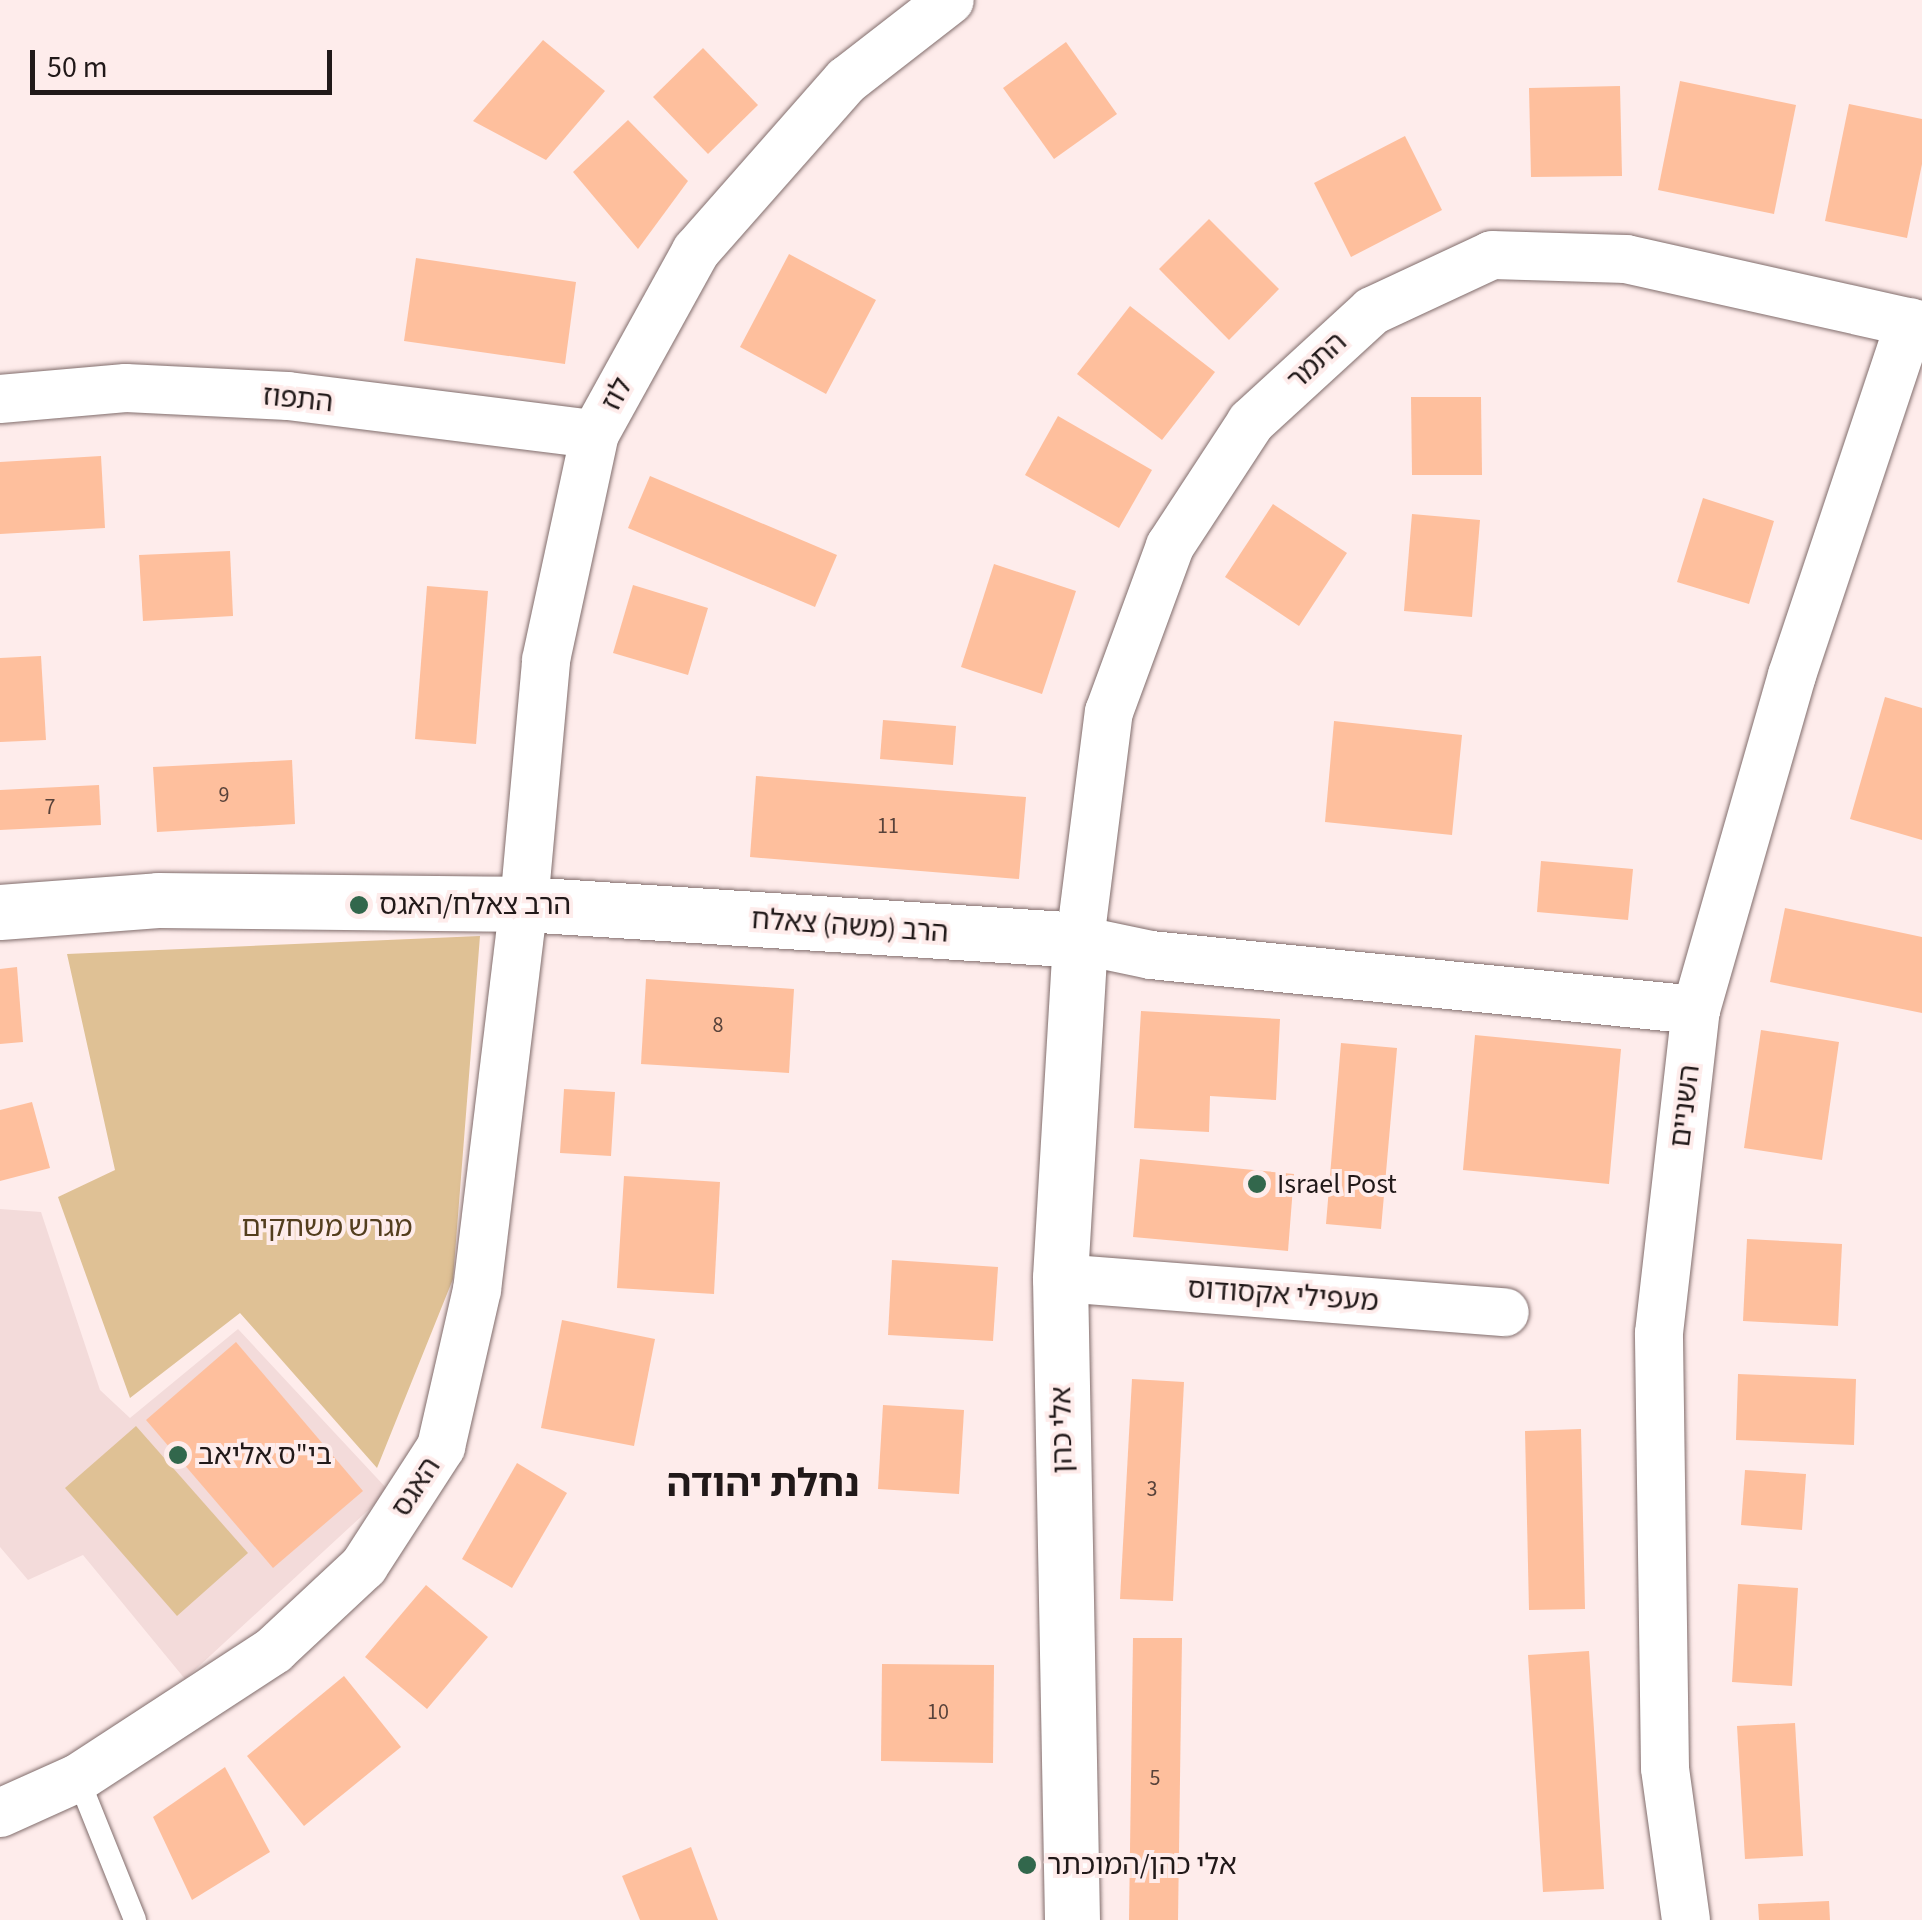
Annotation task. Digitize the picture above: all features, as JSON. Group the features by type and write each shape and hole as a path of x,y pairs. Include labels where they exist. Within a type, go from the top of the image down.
{"street":[{"name":"לוז","path":"524,904 546,660 596,434 696,250 847,80 950,0"},
{"name":"התמר","path":"1080,940 1110,712 1170,546 1251,422 1372,311 1492,255 1626,259 1916,323"},
{"name":"השניים","path":"1686,1920 1665,1768 1659,1333 1696,1010 1792,674 1916,323"},
{"name":"התפוז","path":"0,399 126,388 273,396 596,434"},
{"name":"הרב (משה) צאלח","path":"0,912 158,900 524,904 1080,940 1152,956 1696,1010"},
{"name":"האגס","path":"0,1813 78,1778 274,1650 364,1566 441,1448 477,1290 524,904"},
{"name":"אלי כהן","path":"1072,1920 1060,1278 1080,940"},
{"name":"מעפילי אקסודוס","path":"1060,1278 1505,1312"}],"lane":[{"path":"78,1778 135,1920"}],"shaded area":[{"name":"בי\"ס אליאב","path":"0,1209 41,1212 100,1390 130,1418 238,1329 389,1491 185,1679 83,1555 28,1580 0,1547"}],"green space":[{"name":"מגרש משחקים","path":"480,936 453,1279 377,1468 240,1313 130,1398 58,1197 115,1170 67,954"},
{"path":"136,1426 248,1553 177,1616 65,1488"}],"building":[{"path":"543,40 605,91 546,160 473,121"},
{"path":"1066,42 1117,114 1054,159 1003,88"},
{"path":"703,48 758,105 708,154 653,97"},
{"path":"1680,81 1796,105 1774,214 1658,190"},
{"path":"1620,86 1622,176 1531,177 1529,88"},
{"path":"1849,104 1922,119 1922,164 1907,238 1825,221"},
{"path":"628,120 688,181 638,249 573,172"},
{"path":"1405,136 1442,210 1351,257 1314,183"},
{"path":"1209,219 1279,289 1229,340 1159,269"},
{"path":"789,254 876,300 826,394 740,347"},
{"path":"416,258 576,282 565,364 404,341"},
{"path":"1130,306 1215,372 1162,440 1077,374"},
{"path":"1411,397 1481,397 1482,475 1412,475"},
{"path":"1058,416 1152,470 1119,528 1025,475"},
{"path":"101,456 105,528 0,534 0,462"},
{"path":"650,476 837,555 815,607 628,528"},
{"path":"1703,498 1774,521 1749,604 1677,582"},
{"path":"1273,504 1347,553 1299,626 1225,577"},
{"path":"1412,514 1480,520 1472,617 1404,611"},
{"path":"230,551 233,616 143,621 139,555"},
{"path":"994,564 1076,591 1042,694 961,667"},
{"path":"633,585 708,608 688,675 613,653"},
{"path":"427,586 488,591 476,744 415,739"},
{"path":"41,656 46,740 0,742 0,658"},
{"path":"1885,697 1922,708 1922,840 1850,819"},
{"path":"883,720 956,726 953,765 880,759"},
{"path":"1334,721 1462,735 1452,835 1325,822"},
{"path":"292,760 295,824 157,832 153,767"},
{"path":"756,776 1026,797 1019,879 750,857"},
{"path":"99,785 101,825 0,830 0,790"},
{"path":"1541,861 1633,869 1628,920 1537,912"},
{"path":"1785,908 1922,937 1922,1013 1770,982"},
{"path":"17,967 23,1042 0,1044 0,969"},
{"path":"646,979 794,989 789,1073 641,1064"},
{"path":"1141,1011 1280,1019 1276,1100 1210,1096 1209,1132 1134,1128"},
{"path":"1761,1030 1839,1042 1822,1160 1744,1148"},
{"path":"1475,1035 1621,1049 1609,1184 1463,1170"},
{"path":"1341,1043 1397,1048 1381,1229 1326,1224"},
{"path":"564,1089 615,1092 611,1156 560,1153"},
{"path":"32,1102 50,1168 0,1181 0,1110"},
{"path":"1140,1159 1294,1174 1288,1251 1133,1237"},
{"path":"624,1176 720,1182 714,1294 617,1288"},
{"path":"1747,1239 1842,1244 1838,1326 1743,1321"},
{"path":"892,1260 998,1267 993,1341 888,1335"},
{"path":"562,1320 655,1339 634,1446 541,1428"},
{"path":"236,1342 363,1491 273,1568 146,1420"},
{"path":"1738,1374 1856,1379 1854,1445 1736,1440"},
{"path":"1132,1379 1184,1382 1173,1601 1120,1599"},
{"path":"883,1405 964,1410 959,1494 878,1489"},
{"path":"1581,1429 1585,1609 1529,1610 1525,1431"},
{"path":"517,1463 567,1493 512,1588 462,1559"},
{"path":"1745,1470 1806,1474 1802,1530 1741,1525"},
{"path":"1738,1584 1798,1588 1792,1686 1732,1682"},
{"path":"426,1585 488,1637 427,1709 365,1657"},
{"path":"1133,1638 1182,1638 1178,1920 1129,1920"},
{"path":"1589,1651 1604,1889 1543,1892 1528,1655"},
{"path":"882,1664 994,1665 993,1763 881,1761"},
{"path":"344,1676 401,1747 304,1826 247,1756"},
{"path":"1795,1723 1803,1856 1745,1859 1737,1726"},
{"path":"225,1767 270,1852 192,1900 153,1817"},
{"path":"691,1847 718,1920 640,1920 622,1876"},
{"path":"1829,1901 1830,1920 1759,1920 1758,1904"}],"place":[{"name":"הרב צאלח/האגס","path":"359,905"},
{"name":"Israel Post","path":"1257,1184"},
{"name":"בי\"ס אליאב","path":"178,1455"},
{"name":"אלי כהן/המוכתר","path":"1027,1865"}],"district":[{"name":"נחלת יהודה","path":"763,1485"}]}
